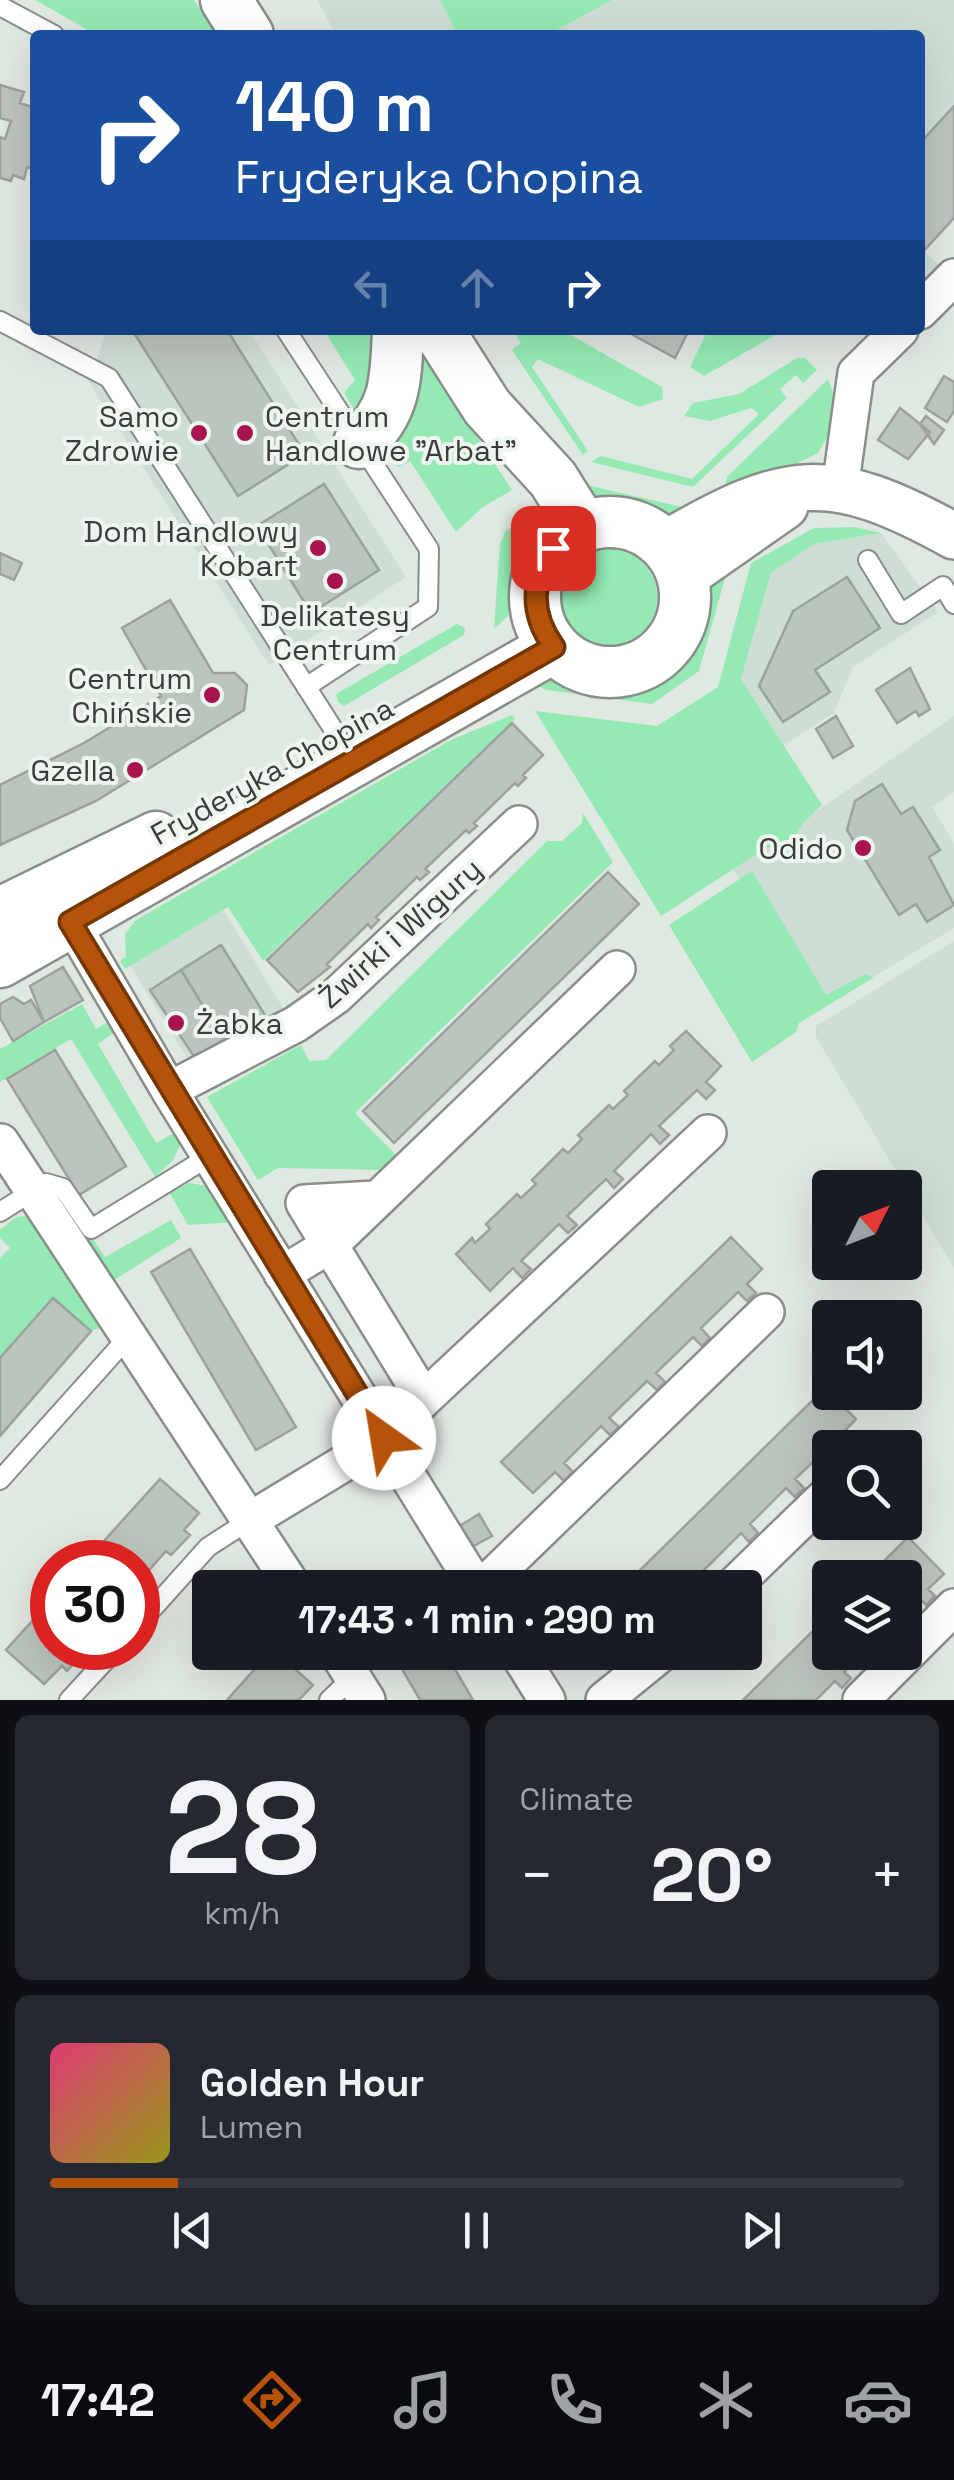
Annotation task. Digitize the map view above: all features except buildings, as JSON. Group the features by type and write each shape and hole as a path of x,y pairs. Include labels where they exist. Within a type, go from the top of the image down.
{"main road":[{"path":"359,443 385,417 394,397 398,335"},
{"path":"441,335 488,407 553,479 568,537"},
{"path":"626,524 673,561 682,616 664,650 648,662 608,672 569,661 546,632 537,580 568,537 626,524"},
{"name":"Fryderyka Chopina","path":"0,913 161,834 336,736 546,632"},
{"name":"Fryderyka Chopina","path":"0,962 546,632"}],"street":[{"path":"925,306 954,277"},
{"path":"826,488 856,374 895,335"},
{"path":"673,561 770,491 826,488 889,501 954,536"},
{"name":"Żwirki i Wigury","path":"169,1090 296,1024 336,996 519,824"},
{"path":"70,922 169,1090 468,1570"},
{"path":"282,1274 330,1245 617,969"},
{"path":"250,1520 384,1438 708,1133"},
{"path":"2,1142 282,1570"},
{"path":"376,1199 304,1203 424,1399"},
{"path":"498,1570 766,1312"},
{"path":"750,1570 812,1509"},
{"path":"861,1700 954,1607"},
{"path":"528,1670 547,1700"},
{"path":"604,1700 641,1670"}],"lane":[{"path":"0,6 45,30"},
{"path":"0,322 110,378 336,736"},
{"path":"289,335 429,549 428,607 306,687"},
{"path":"868,560 901,614 943,586 954,604"},
{"path":"0,1212 46,1183 64,1188 90,1229 210,1156"},
{"path":"0,1480 130,1335"},
{"path":"160,1600 208,1547 250,1520"},
{"path":"69,1700 97,1670"}],"shaded area":[{"path":"317,0 954,0 954,216 925,248 925,30 333,30"},
{"path":"925,252 941,267 925,278"},
{"path":"105,335 252,335 406,577 269,665 89,382"},
{"path":"881,533 938,612 853,667 834,713 784,745 741,679 771,573 814,544"},
{"path":"954,716 954,792 932,807 954,843 954,928 818,1011 733,869"},
{"path":"210,887 283,1008 196,1063 187,1058 130,965"},
{"path":"954,941 954,1268 922,1214 922,1170 895,1170 816,1037 816,1026"}],"green space":[{"path":"35,0 194,0 214,30 88,30"},
{"path":"440,0 612,0 556,30 455,30"},
{"path":"327,335 377,335 383,384 355,411 344,393 355,380"},
{"path":"417,335 451,398 512,490 483,507 456,532 410,461 399,467 389,460 413,412"},
{"path":"515,335 571,335 662,387 663,399 639,407 538,359 532,367 588,451 583,455 512,350 521,343"},
{"path":"706,335 775,335 704,376 690,367"},
{"path":"797,358 805,358 817,370 803,383 796,375 780,389 787,398 693,487 591,462 601,456 692,479 759,414 751,408 710,421 684,416 693,403 739,394"},
{"path":"828,379 834,395 828,436 818,453 723,499 727,477"},
{"path":"578,483 682,507 693,514 659,520 631,507 601,506 578,488"},
{"path":"524,518 529,546 526,578 513,608 494,628 500,544 505,532"},
{"path":"855,527 881,533 814,544 771,573 741,679 822,805 802,824 791,846 766,848 661,916 535,711 657,726 718,687 751,563 814,528"},
{"path":"608,548 627,552 642,563 653,578 657,597 653,616 642,631 627,642 608,646 589,642 574,631 563,616 559,597 563,578 574,563 589,552"},
{"path":"727,571 699,671 652,704 547,690 526,681 556,674 616,687 655,675 685,646 705,582"},
{"path":"457,624 465,628 464,635 344,706 338,702 336,694"},
{"path":"512,715 515,719 263,961 228,907 125,969 120,961 126,957 125,934 136,920 453,739"},
{"path":"583,813 613,862 355,1113 396,1155 388,1170 278,1168 258,1180 207,1097 301,1045 309,1061 326,1060 547,841 562,841 582,823"},
{"path":"752,871 826,995 866,974 873,978 799,1023 796,1032 752,1062 669,925"},
{"path":"82,1004 96,1029 110,1021 116,1031 98,1044 156,1143 176,1132 182,1141 173,1160 155,1177 71,1039 0,1082 0,1049"},
{"path":"190,1183 213,1187 235,1222 188,1225 169,1192"},
{"path":"68,1201 105,1257 171,1220 181,1238 111,1282 62,1205"},
{"path":"16,1217 37,1220 102,1327 91,1331 53,1298 0,1358 0,1258 10,1248 0,1238 0,1230"}],"place":[{"name":"Samo Zdrowie","path":"199,433"},
{"name":"Centrum Handlowe \"Arbat\"","path":"245,433"},
{"name":"Dom Handlowy Kobart","path":"318,548"},
{"name":"Delikatesy Centrum","path":"335,581"},
{"name":"Centrum Chińskie","path":"212,695"},
{"name":"Gzella","path":"135,770"},
{"name":"Odido","path":"863,848"},
{"name":"Żabka","path":"176,1023"}],"route":[{"path":"384,1438 70,922 554,647 544,633 535,598 543,563 553,548"}]}
